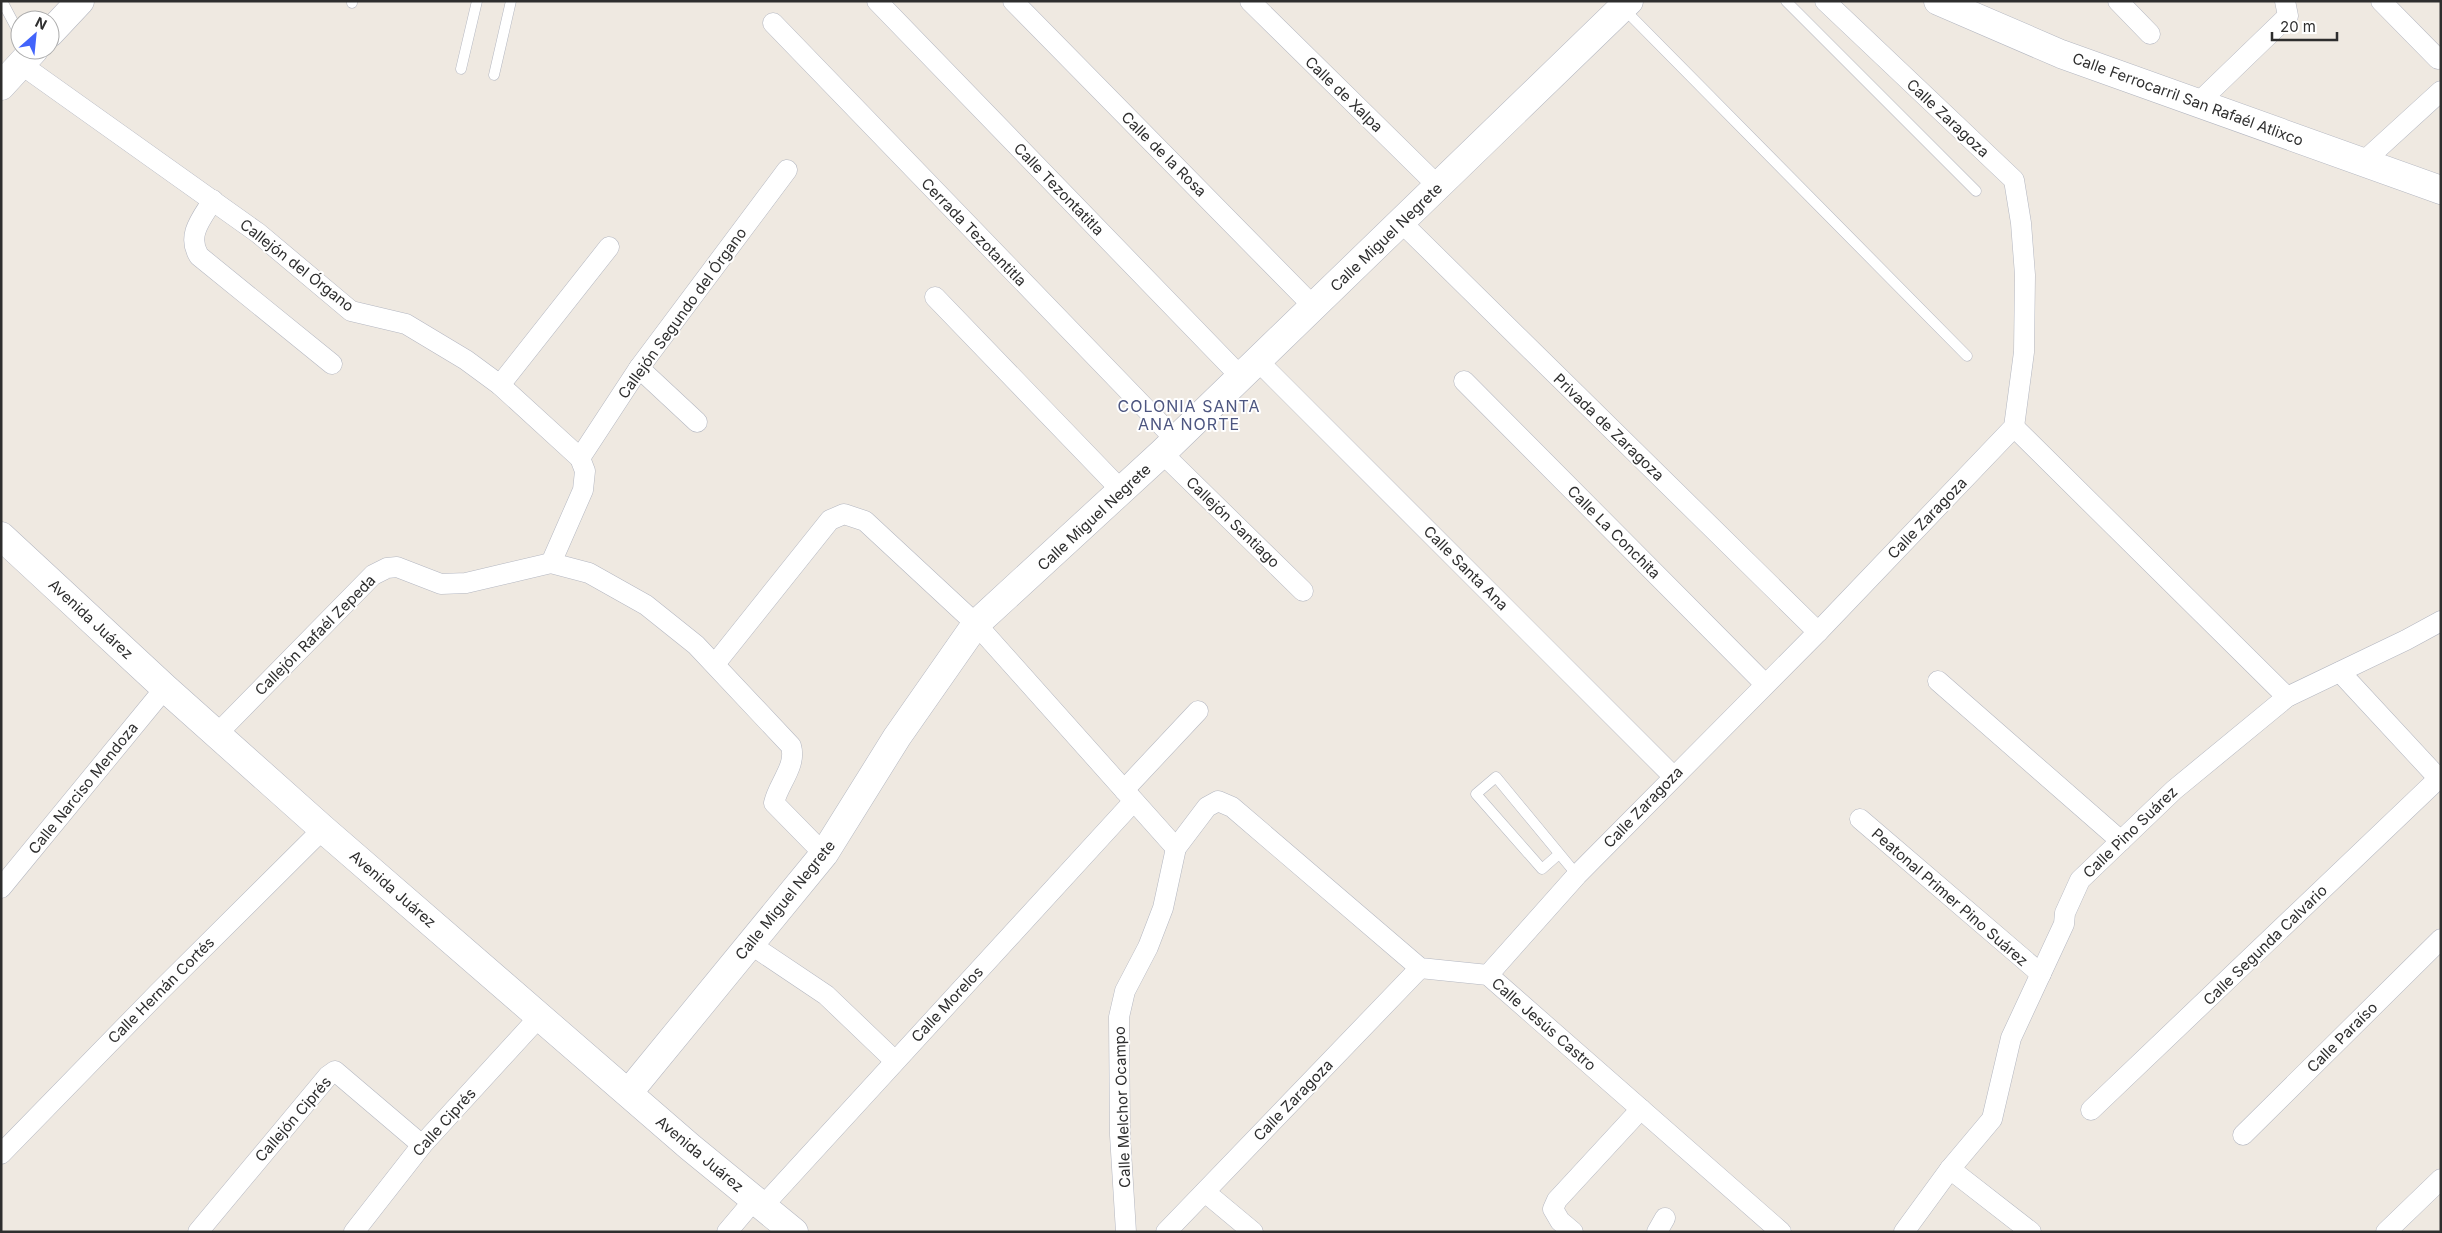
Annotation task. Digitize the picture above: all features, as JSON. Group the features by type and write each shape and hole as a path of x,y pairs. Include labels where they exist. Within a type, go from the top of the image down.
{"street":[{"path":"60,22 80,1"},
{"name":"Calle Tezontatitla","path":"877,1 1250,369"},
{"name":"Calle de la Rosa","path":"1013,1 1314,307"},
{"name":"Calle de Xalpa","path":"1250,1 1438,186"},
{"name":"Calle Zaragoza","path":"1488,975 1577,875 1764,684 1818,632 2014,427 2024,352 2025,275 2022,223 2014,180 1825,1"},
{"name":"Calle Ferrocarril San Rafaél Atlixco","path":"1938,1 2061,54 2441,190"},
{"path":"2118,1 2150,34"},
{"path":"2199,102 2288,16 2285,1"},
{"path":"2381,1 2438,59"},
{"name":"Calle Miguel Negrete","path":"629,1092 824,854 897,737 976,624 1122,492 1626,4"},
{"name":"Cerrada Tezotantitla","path":"773,23 1169,447"},
{"path":"1,86 20,60"},
{"name":"Callejón del Órgano","path":"38,60 213,200 258,233 351,311 406,324 466,360 500,385 580,458"},
{"path":"2362,163 2441,91"},
{"name":"Callejón Segundo del Órgano","path":"580,458 639,368 787,170"},
{"path":"213,200 193,234 193,246 199,256 332,364"},
{"name":"Privada de Zaragoza","path":"1401,222 1818,632"},
{"path":"500,385 609,247"},
{"path":"935,297 1122,492"},
{"path":"639,368 697,422"},
{"name":"Calle Santa Ana","path":"1250,369 1673,776"},
{"name":"Calle La Conchita","path":"1464,381 1764,684"},
{"path":"2014,427 2287,696"},
{"name":"Callejón Santiago","path":"1169,447 1303,591"},
{"path":"551,563 583,490 585,471 580,458"},
{"path":"715,664 830,520 844,514 865,521 976,624 1176,848"},
{"name":"Avenida Juárez","path":"3,542 323,829 794,1232"},
{"name":"Callejón Rafaél Zepeda","path":"216,734 373,575 386,568 397,567 440,584 466,582 551,563 589,573 646,605 715,664 792,746 794,755 790,767 776,793 774,804 824,854"},
{"name":"Calle Pino Suárez","path":"1904,1232 1950,1169 1992,1119 2011,1038 2064,924 2065,913 2080,880 2174,790 2287,696 2309,684 2340,672 2441,621"},
{"path":"2340,672 2439,780"},
{"path":"1938,681 2121,841"},
{"name":"Calle Narciso Mendoza","path":"1,888 165,688"},
{"name":"Calle Morelos","path":"727,1232 758,1203 895,1061 1128,796 1198,711"},
{"name":"Calle Segunda Calvario","path":"2091,1110 2439,780"},
{"name":"Calle Melchor Ocampo","path":"1126,1232 1120,1135 1120,1017 1126,991 1148,947 1163,908 1176,848 1207,806 1218,801 1232,807 1420,968"},
{"name":"Peatonal Primer Pino Suárez","path":"1860,819 2041,974"},
{"name":"Calle Hernán Cortés","path":"1,1154 159,992 323,829"},
{"name":"Calle Paraíso","path":"2244,1135 2441,939"},
{"path":"750,944 826,995 895,1061"},
{"name":"Calle Zaragoza","path":"1166,1232 1420,968"},
{"name":"Calle Jesús Castro","path":"1420,968 1488,975 1782,1232"},
{"name":"Calle Ciprés","path":"354,1232 422,1145 540,1016"},
{"name":"Callejón Ciprés","path":"198,1232 328,1076 335,1072 422,1145"},
{"path":"1573,1232 1560,1221 1553,1209 1557,1200 1640,1109"},
{"path":"1950,1169 2031,1232"},
{"path":"2386,1232 2441,1179"},
{"path":"1205,1192 1253,1232"}],"lane":[{"path":"2,1 10,17"},
{"path":"461,69 477,1"},
{"path":"494,75 511,1"},
{"path":"1786,1 1976,191"},
{"path":"1626,4 1967,356"},
{"path":"1559,854 1542,869 1476,794 1496,777 1577,875"}],"district":[{"name":"COLONIA SANTA ANA NORTE","path":"1189,415"}]}
